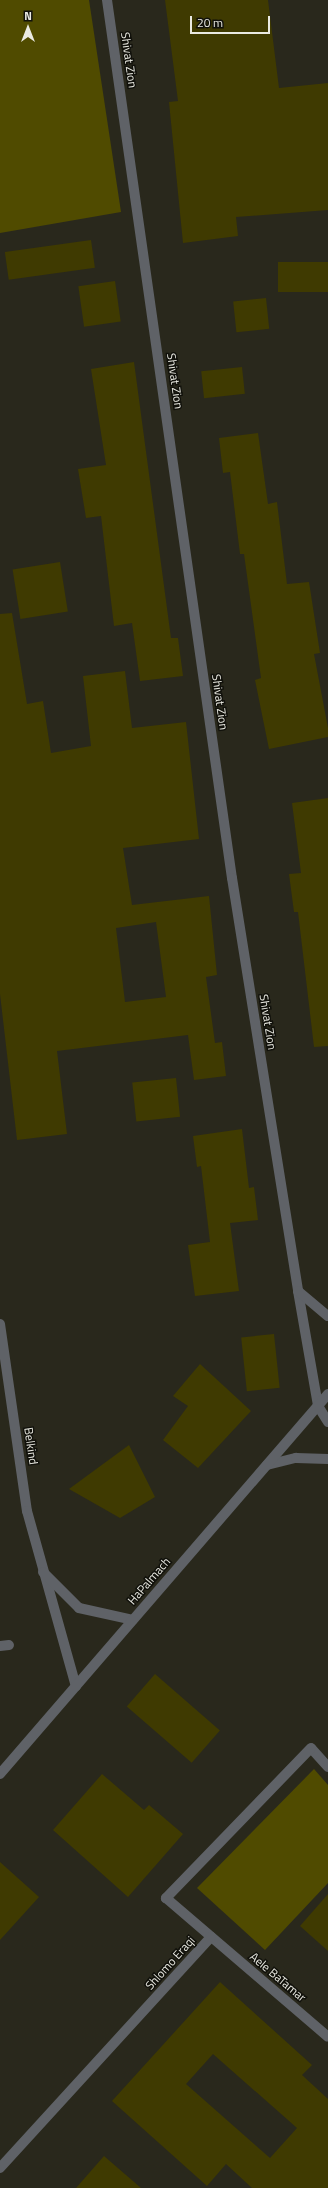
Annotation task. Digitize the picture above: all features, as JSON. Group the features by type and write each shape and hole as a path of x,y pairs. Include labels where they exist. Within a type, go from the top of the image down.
{"street":[{"name":"Shivat Zion","path":"107,0 232,878 298,1291 318,1406"},
{"path":"298,1291 328,1316"},
{"name":"Belkind","path":"0,1324 27,1511 42,1570 76,1686"},
{"name":"HaPalmach","path":"0,1774 328,1394"},
{"path":"318,1406 328,1422"},
{"path":"267,1465 296,1458 328,1459"},
{"name":"Belkind","path":"42,1570 79,1608 133,1620"},
{"name":"Shlomo Eraqi","path":"0,2168 211,1937 166,1898 311,1748 328,1767"},
{"name":"Aele BaTamar","path":"211,1937 328,2037"}],"shaded area":[{"path":"0,0 89,0 121,212 0,233"},
{"path":"314,1769 328,1785 328,1883 265,1950 197,1888"}],"building":[{"path":"165,0 268,0 279,88 328,83 328,210 236,217 238,236 183,243 169,102 178,101"},
{"path":"91,240 95,268 9,280 5,252"},
{"path":"278,262 328,262 328,292 278,292"},
{"path":"115,281 121,322 84,327 78,286"},
{"path":"266,298 269,329 236,332 233,301"},
{"path":"134,362 171,638 178,638 183,676 140,681 132,623 114,626 101,516 86,518 78,469 106,465 91,369"},
{"path":"242,367 245,394 204,398 201,371"},
{"path":"258,433 268,504 277,502 287,584 309,582 320,653 314,654 328,728 328,737 269,749 255,680 261,678 244,554 240,554 230,472 223,473 219,438"},
{"path":"60,562 68,611 20,619 13,570"},
{"path":"12,613 27,704 43,701 51,753 91,746 83,676 125,671 132,728 186,722 199,839 123,848 132,905 209,896 217,975 206,977 215,1043 222,1042 226,1076 194,1080 188,1035 57,1051 67,1134 17,1140 0,994 0,614","holes":["156,922 166,997 125,1002 116,928"]},
{"path":"328,798 328,1046 314,1047 298,912 294,912 289,874 301,873 292,803"},
{"path":"176,1078 180,1117 136,1121 132,1083"},
{"path":"242,1129 249,1188 254,1187 258,1220 230,1223 239,1291 195,1296 188,1245 210,1242 201,1166 197,1167 193,1136"},
{"path":"274,1334 280,1388 247,1391 241,1337"},
{"path":"200,1364 251,1411 198,1468 163,1440 188,1406 173,1396"},
{"path":"129,1445 155,1497 120,1518 69,1489"},
{"path":"155,1674 220,1730 192,1763 127,1706"},
{"path":"102,1774 144,1810 149,1805 183,1834 128,1897 53,1830"},
{"path":"0,1862 39,1897 0,1940"},
{"path":"328,1894 328,1951 300,1926"},
{"path":"220,1982 312,2065 302,2075 328,2099 328,2188 252,2188 226,2164 207,2186 112,2101","holes":["213,2054 297,2128 270,2158 186,2084"]},
{"path":"104,2156 141,2188 76,2188"}]}
